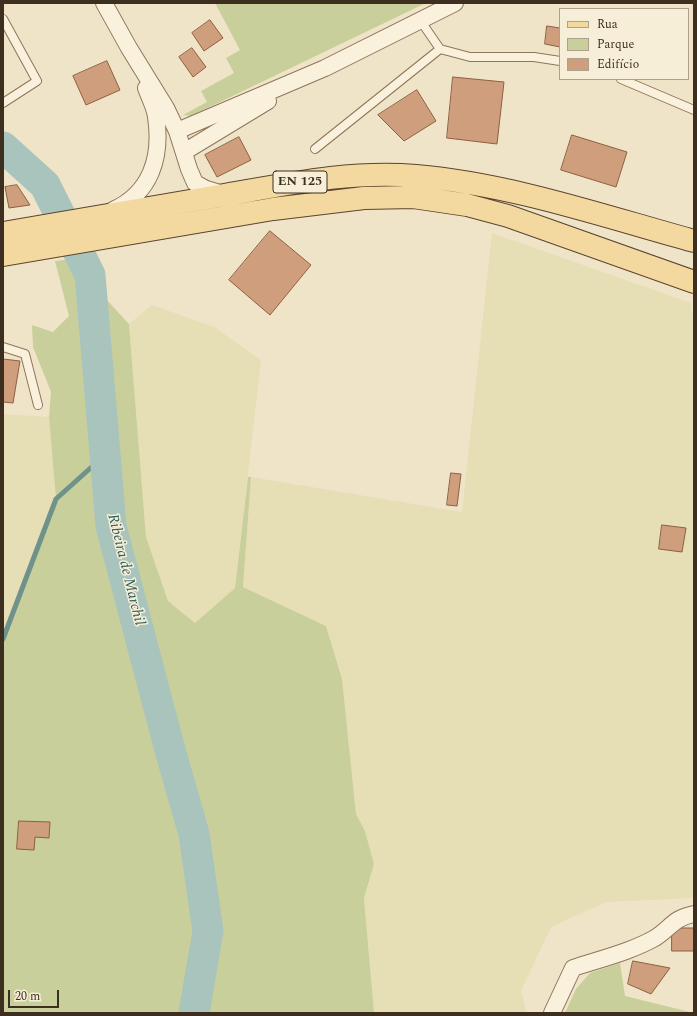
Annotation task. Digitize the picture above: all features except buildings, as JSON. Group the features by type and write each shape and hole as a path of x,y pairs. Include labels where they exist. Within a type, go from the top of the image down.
{"main road":[{"name":"EN 125","path":"95,218 298,182 357,175 414,175 463,181 506,190 694,240"},
{"path":"3,255 281,208 364,198 413,197 467,205 508,216 694,282"},
{"path":"3,233 95,218"}],"street":[{"path":"104,3 129,48 166,108 177,131 195,183 206,189 227,194"},
{"path":"177,131 325,68 455,3"},
{"path":"95,218 125,204 140,192 150,178 156,162 158,139 156,116 129,48"},
{"path":"184,152 325,68"},
{"path":"552,1013 573,968 627,950 655,938 682,917 694,914"}],"lane":[{"path":"3,19 37,81 3,104"},
{"path":"420,20 440,48 470,57 534,57 559,61"},
{"path":"316,149 440,48"},
{"path":"623,80 694,110"},
{"path":"3,347 25,354 38,405"}],"shaded area":[{"path":"492,233 691,303 694,327 694,898 606,902 551,927 521,991 527,1013 374,1013 364,898 374,864 365,831 356,814 342,679 326,626 243,587 251,477 462,512"},
{"path":"152,305 214,327 261,360 235,588 195,623 168,601 146,537 129,324"},
{"path":"3,414 49,417 56,499 3,639"}],"green space":[{"path":"215,3 426,3 191,116 183,115 207,102 201,91 234,73 226,58 240,50"},
{"path":"94,256 105,298 129,324 146,537 168,601 195,623 235,588 248,477 251,477 243,587 326,626 342,679 356,814 365,831 374,864 364,898 374,1013 3,1013 3,639 56,499 49,417 51,392 33,347 32,325 53,332 69,316 55,261"},
{"path":"620,963 625,996 694,1013 565,1013 576,989 590,973"}],"waterway":[{"name":"Ribeira de Marchil","path":"3,147 45,185 90,275 111,526 170,750 194,834 208,931 194,1013"},
{"path":"3,639 56,499 105,455"}]}
